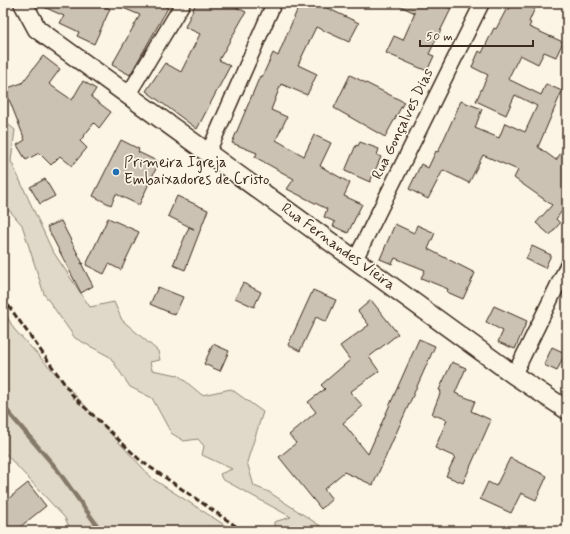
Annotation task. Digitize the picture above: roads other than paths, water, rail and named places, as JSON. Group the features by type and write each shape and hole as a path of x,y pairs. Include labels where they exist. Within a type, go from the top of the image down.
{"street":[{"name":"Rua Fernandes Vieira","path":"23,3 37,29 514,375 567,410"},
{"path":"128,95 183,3"},
{"path":"208,153 274,3"},
{"name":"Rua Gonçalves Dias","path":"355,260 482,3"},
{"path":"514,375 567,266"}],"waterway":[{"path":"3,406 56,468 101,531"}],"railway":[{"path":"3,298 74,397 141,461 243,531"}],"place":[{"name":"Primeira Igreja Embaixadores de Cristo","path":"116,172"}]}
